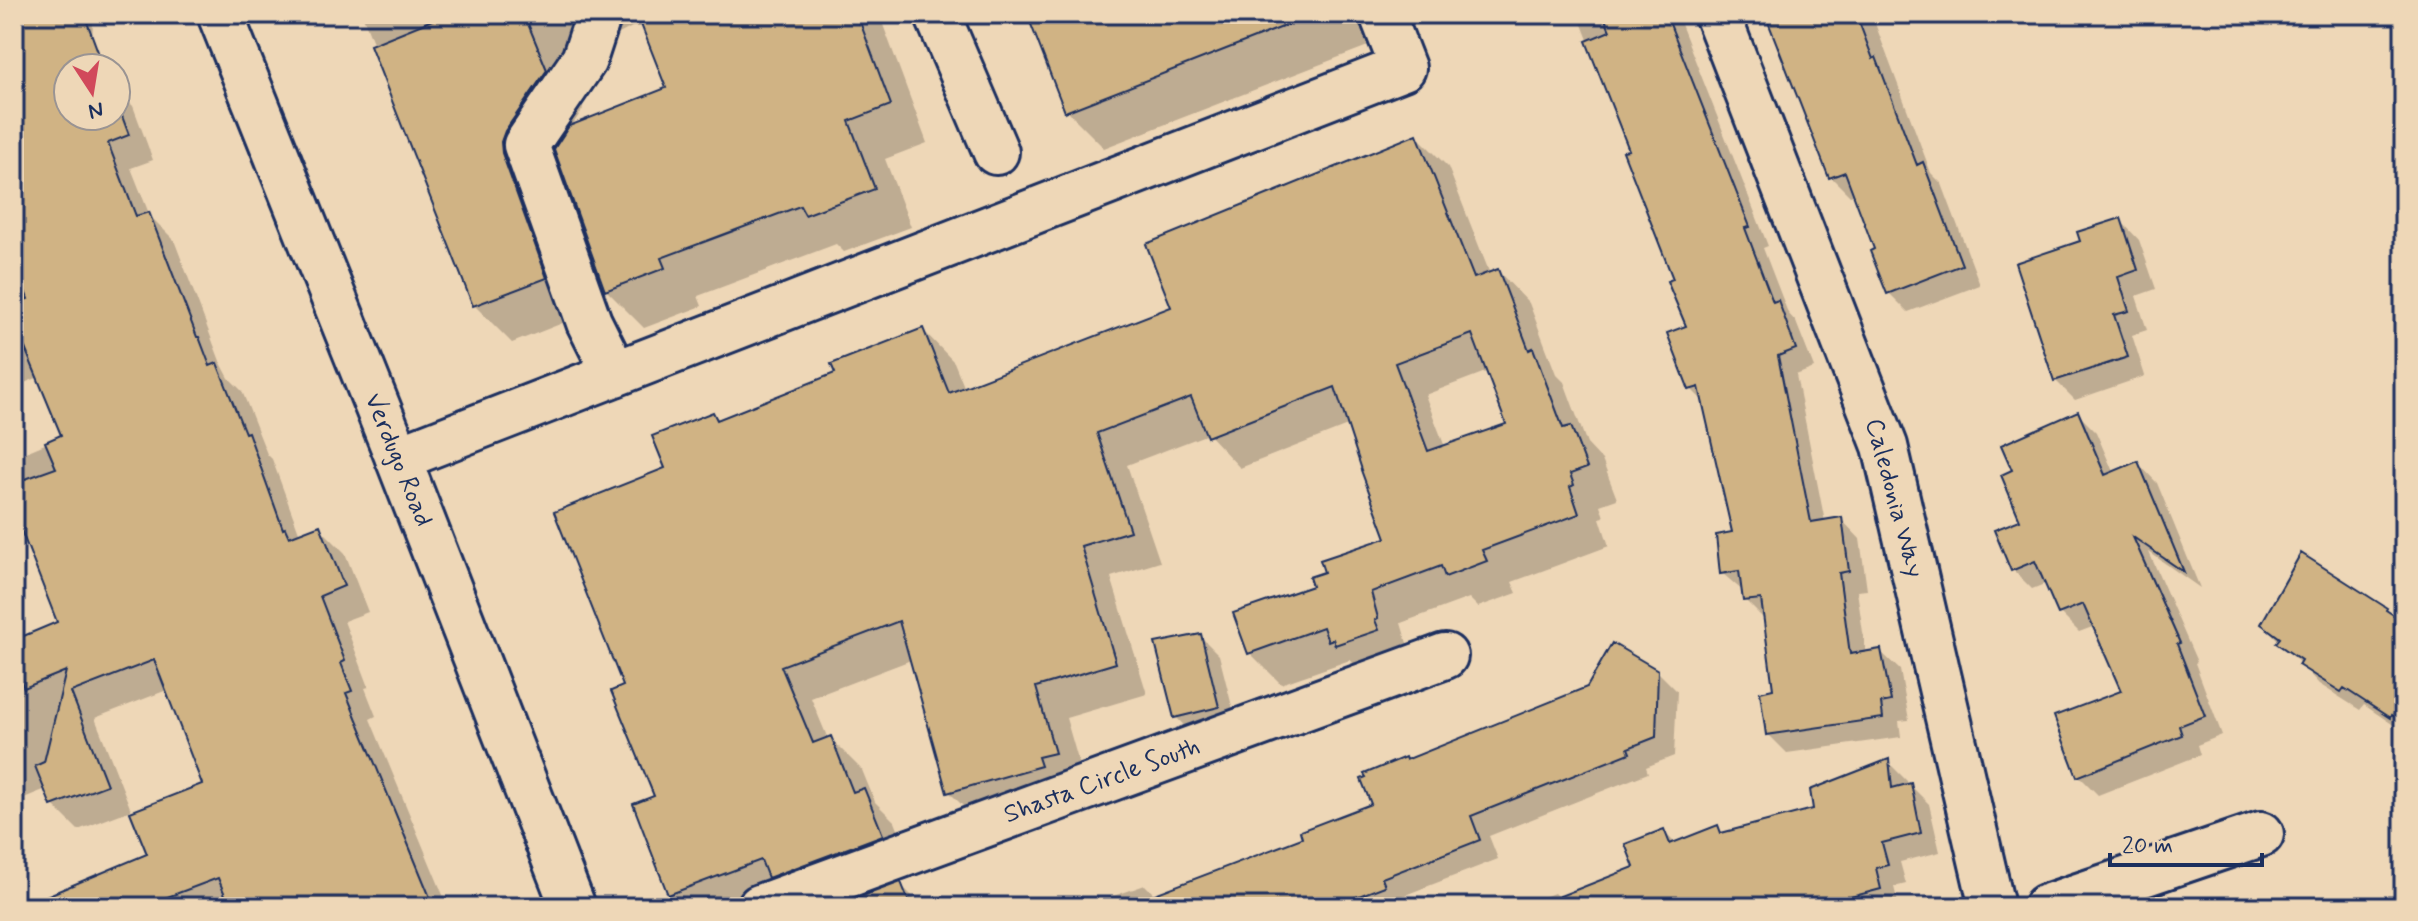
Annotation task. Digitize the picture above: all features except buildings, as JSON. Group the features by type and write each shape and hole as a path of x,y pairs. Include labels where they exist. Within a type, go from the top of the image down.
{"street":[{"name":"Verdugo Road","path":"220,14 573,907"},
{"path":"599,14 584,60 526,145 589,322 615,374"},
{"path":"937,14 996,152"},
{"path":"398,458 1403,68 1382,14"},
{"name":"Caledonia Way","path":"1717,14 1885,446 1992,907"},
{"name":"Shasta Circle South","path":"760,907 1445,656"},
{"path":"2046,907 2261,834"}]}
